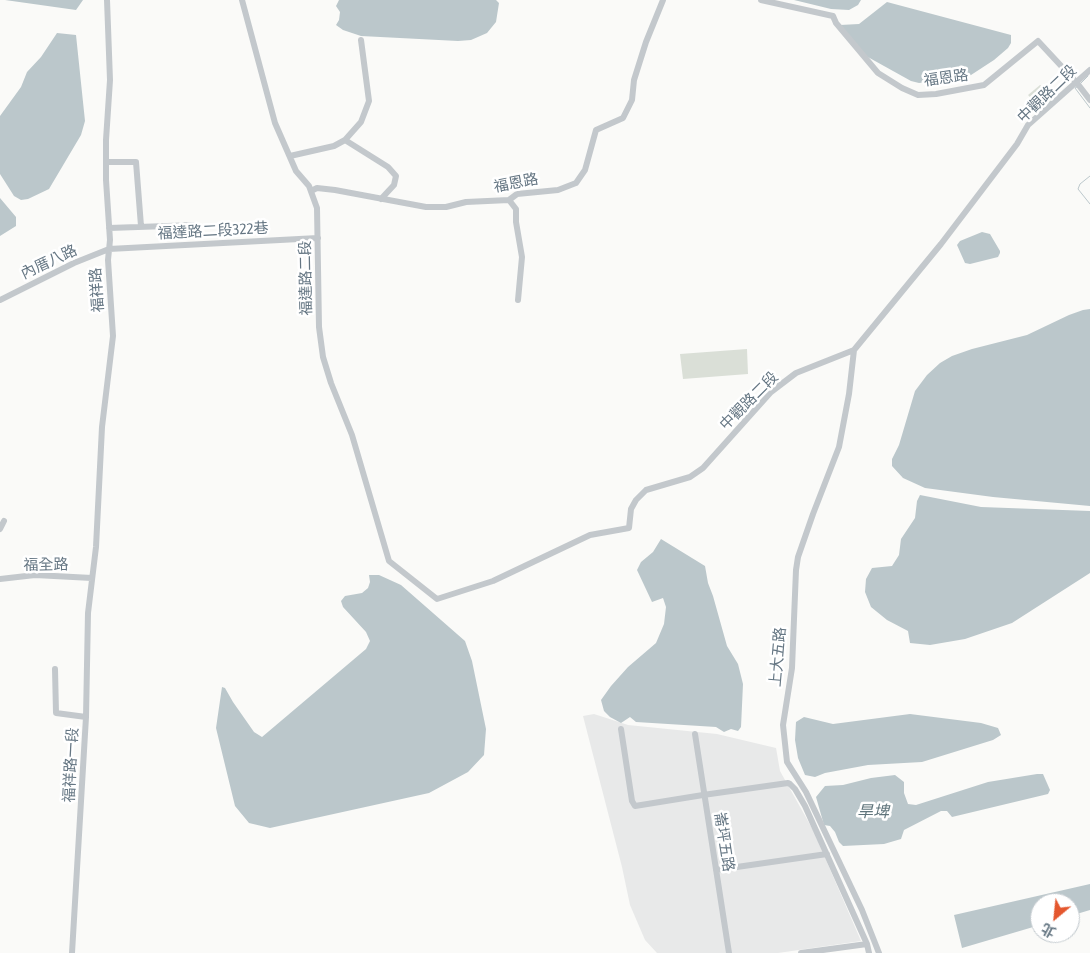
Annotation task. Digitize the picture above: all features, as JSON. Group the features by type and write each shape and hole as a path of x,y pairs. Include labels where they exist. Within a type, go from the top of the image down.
{"street":[{"name":"福祥路","path":"92,578 96,547 102,427 113,336 108,260 109,228 106,180 106,140 110,80 107,0"},
{"name":"福達路二段","path":"242,0 275,123 296,171 309,186 317,208 318,307 323,357 331,383 352,435 389,561"},
{"name":"福恩路","path":"311,191 317,188 335,190 426,207 446,207 466,202 509,200 517,194 558,190 576,183 585,170 596,130 623,118 632,100 634,80 646,42 663,0"},
{"name":"福恩路","path":"761,0 833,16 878,73 902,88 918,95 936,94 984,85 1038,41 1077,83"},
{"path":"290,156 334,146 345,140 361,122 369,101 361,40"},
{"name":"中觀路二段","path":"389,561 437,599 493,580 590,535 629,528 632,509 636,500 646,490 690,477 703,468 771,392 796,373 854,350 945,239 1017,144 1028,126 1090,70"},
{"path":"1077,83 1090,100"},
{"path":"345,140 388,167 396,176 394,185 381,199"},
{"path":"107,162 136,162 141,226"},
{"path":"509,200 516,209 516,222 522,257 518,300"},
{"path":"109,228 196,225"},
{"name":"福達路二段322巷","path":"109,249 318,238"},
{"name":"內厝八路","path":"0,300 74,263 109,249"},
{"name":"上大五路","path":"854,350 849,394 839,447 812,514 798,557 792,668 784,725 787,762 806,792 862,910 879,953"},
{"path":"0,529 4,521"},
{"name":"福全路","path":"0,579 35,576 92,578"},
{"name":"福祥路一段","path":"72,953 86,717 88,613 92,578"},
{"path":"54,669 56,713 86,717"},
{"path":"621,729 632,801 635,806 703,794 788,783 795,789 827,854 867,944 869,953"},
{"name":"崙坪五路","path":"695,734 729,953"},
{"path":"795,789 798,780"},
{"path":"716,870 827,854"},
{"path":"801,953 867,944"}],"shaded area":[{"path":"1040,85 1046,87 1054,98 1042,110 1028,95"},
{"path":"747,349 748,374 683,379 680,354"},
{"path":"594,714 628,725 717,734 776,748 780,771 813,830 861,941 778,953 657,953 645,940 630,905 583,716"}],"water":[{"path":"5,0 83,0 76,10"},
{"path":"339,0 496,0 499,3 496,22 487,33 471,40 458,41 361,36 343,30 336,25 340,12 336,6"},
{"path":"794,0 861,0 858,5 849,10 831,9"},
{"path":"887,2 1011,35 1011,43 994,60 971,75 919,83 911,81 866,56 840,25 859,24"},
{"path":"57,33 76,35 85,121 81,135 49,189 28,199 21,200 14,196 0,174 0,116 21,87 27,72 41,57"},
{"path":"0,198 16,217 16,226 0,236"},
{"path":"982,232 990,234 1000,251 998,257 970,264 965,263 957,245 960,241"},
{"path":"1090,309 1090,506 993,497 925,488 903,478 892,466 892,459 899,445 915,391 927,375 940,363 952,356 972,349 1027,335 1069,315"},
{"path":"920,495 981,507 1090,511 1090,573 1012,623 965,639 930,645 910,643 908,631 887,620 871,607 865,592 866,579 872,568 892,566 899,555 901,539 915,518 917,501"},
{"path":"661,539 705,566 708,583 727,646 738,664 743,684 741,727 738,731 731,729 724,732 716,727 636,722 630,717 621,723 604,711 601,700 628,667 656,643 664,624 666,607 663,598 652,602 637,570 641,562 653,552"},
{"path":"369,575 379,575 401,585 465,641 472,661 486,729 484,755 468,772 429,793 270,828 249,823 235,806 216,728 222,687 225,688 254,732 262,737 366,649 370,641 366,632 343,607 341,601 345,596 362,593 368,588 370,582"},
{"path":"910,714 981,723 998,728 1001,735 993,740 922,762 868,765 825,773 815,777 805,775 798,758 795,740 796,722 804,717 833,724"},
{"name":"旱埤","path":"1043,774 1050,790 1048,794 952,817 947,811 941,811 904,830 901,839 884,844 843,846 830,826 824,825 816,797 825,786 843,785 871,778 895,775 904,782 904,793 908,804 916,805 988,782"},
{"path":"1090,884 1090,910 1080,913 1080,893 1051,893"},
{"path":"1030,898 1030,928 962,948 954,915"}],"waterway":[{"path":"1080,84 1088,76"},
{"path":"1077,87 1075,88 1090,108"},
{"path":"1090,176 1080,184 1078,189 1090,204"}]}
